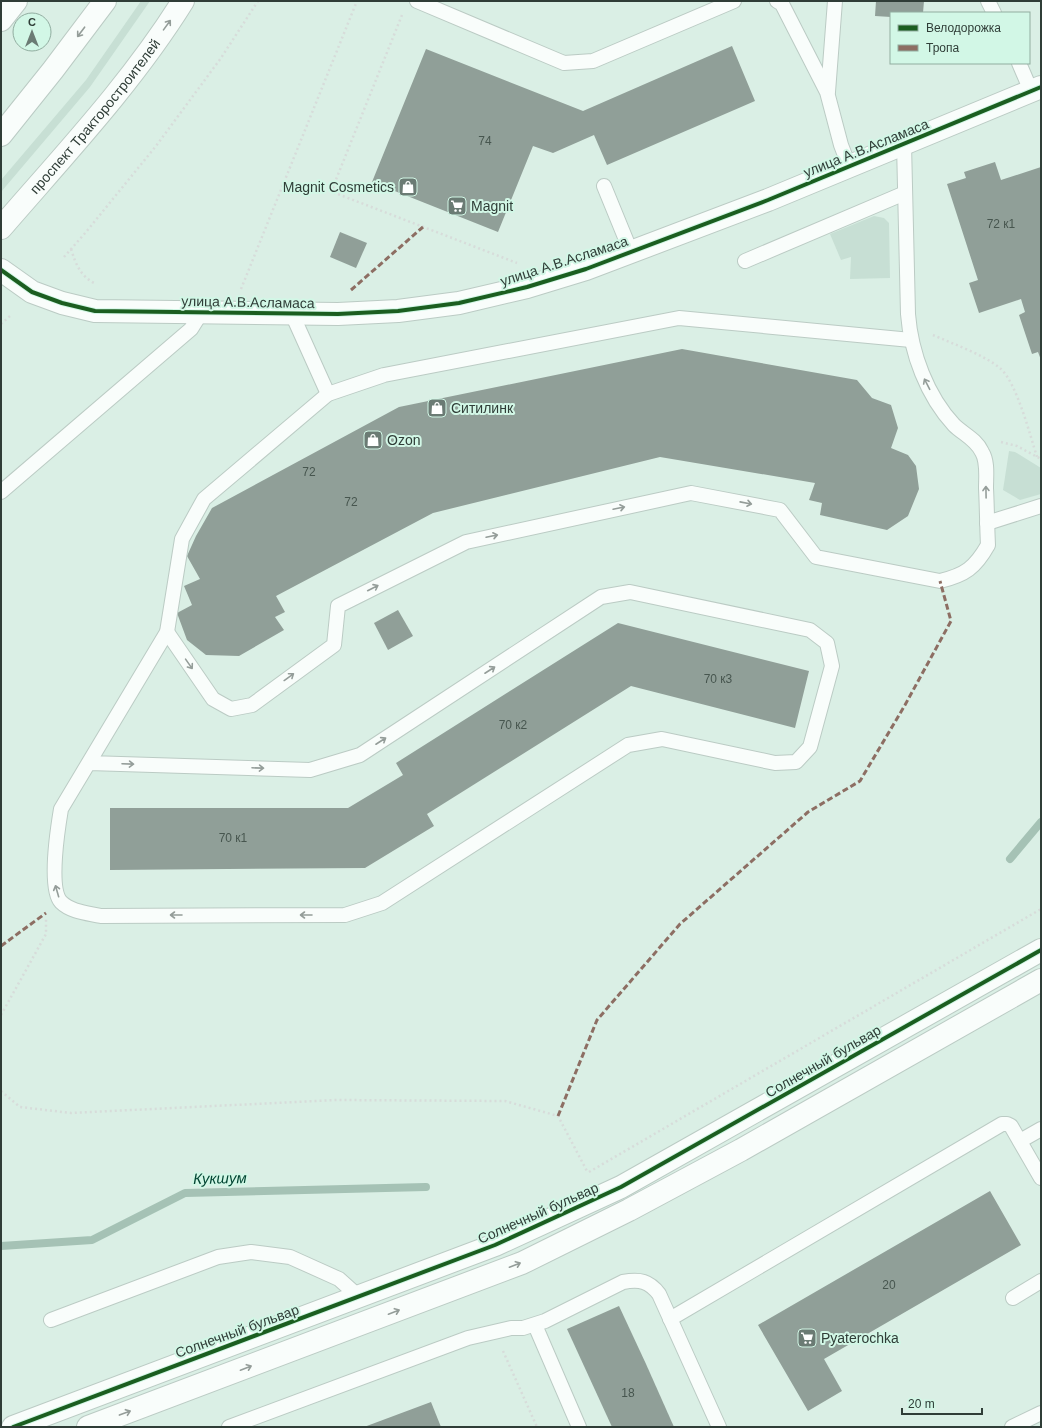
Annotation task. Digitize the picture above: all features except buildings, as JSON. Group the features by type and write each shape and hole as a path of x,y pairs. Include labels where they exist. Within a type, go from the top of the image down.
{"street":[{"path":"1,20 16,1"},
{"path":"1,135 53,70 105,1"},
{"name":"проспект Тракторостроителей","path":"1,228 122,86 183,1"},
{"name":"улица А.В.Асламаса","path":"1,270 32,292 62,303 95,310 201,313 338,314 390,311 459,303 527,288 586,269 768,200 1036,89"},
{"name":"Солнечный бульвар","path":"12,1427 495,1245 621,1187 1041,950"},
{"path":"88,1427 522,1263 629,1210 741,1150 1041,980"},
{"path":"358,1297 369,1321"}],"lane":[{"path":"417,1 564,63 593,61 734,1"},
{"path":"777,1 782,4 828,92 841,145 849,166"},
{"path":"828,92 835,1"},
{"path":"988,1 994,12"},
{"path":"1019,64 1036,89"},
{"path":"167,632 213,699 231,709 252,705 334,645 338,606 466,542 691,493 780,510 816,557 940,581 956,577 972,568 988,546 985,460 979,445 953,424 939,405 926,383 918,364 908,324 904,144"},
{"path":"604,186 631,252"},
{"path":"745,261 905,194"},
{"path":"1,492 191,329 201,313"},
{"path":"292,314 328,394"},
{"path":"89,763 310,770 360,755 601,597 630,592 810,630 827,643 832,666 810,747 796,762 776,763 662,739 628,745 382,903 345,915 101,916 73,910 60,901 55,884 56,838 61,809 167,632 182,539 204,499 328,394 384,375 679,318 912,340"},
{"path":"987,523 1041,506"},
{"path":"670,1319 1002,1124 1011,1126 1041,1178"},
{"path":"1020,1141 1041,1130"},
{"path":"51,1320 218,1256 251,1252 290,1257 339,1279 358,1297"},
{"path":"229,1427 468,1338 535,1325 623,1282 634,1280 645,1282 653,1287 659,1294 719,1427"},
{"path":"1013,1298 1041,1281"},
{"path":"535,1325 579,1427"},
{"path":"1012,1427 1041,1413"}],"path":[{"path":"64,257 156,146 221,58 258,1"},
{"path":"240,291 358,1"},
{"path":"405,8 333,187 335,193 524,266"},
{"path":"71,249 75,263 84,277 96,284 102,285"},
{"path":"1,324 10,316"},
{"path":"908,324 986,359 1002,370 1014,388 1037,457"},
{"path":"971,438 1014,444 1041,459"},
{"path":"1,1015 46,934 46,913 60,901"},
{"path":"581,1176 1041,909"},
{"path":"1,1091 20,1107 71,1113 336,1100 505,1101 558,1116 588,1173"},
{"path":"495,1332 537,1427"}],"green space":[{"path":"141,1 150,1 90,87 1,192 1,180 86,80"},
{"path":"874,216 884,218 889,223 890,278 850,279 851,257 841,260 830,234"},
{"path":"1009,451 1015,452 1041,468 1041,494 1020,500 1003,490"}],"waterway":[{"name":"Кукшум","path":"1010,859 1041,822"},
{"name":"Кукшум","path":"1,1246 92,1240 185,1193 426,1187"}],"marked path":[{"path":"351,290 423,227"},
{"path":"558,1116 597,1020 680,924 808,812 860,781 905,705 951,621 940,581"},
{"path":"1,946 46,913"}],"cycle path":[{"path":"1,270 32,292 62,303 95,311 338,314 398,311 459,303 527,287 586,269 768,200 1041,87"},
{"path":"13,1427 495,1245 621,1187 1041,950"}],"place":[{"name":"Magnit Cosmetics","path":"408,187"},
{"name":"Magnit","path":"457,206"},
{"name":"Ситилинк","path":"437,408"},
{"name":"Ozon","path":"373,440"},
{"name":"Pyaterochka","path":"807,1338"}]}
